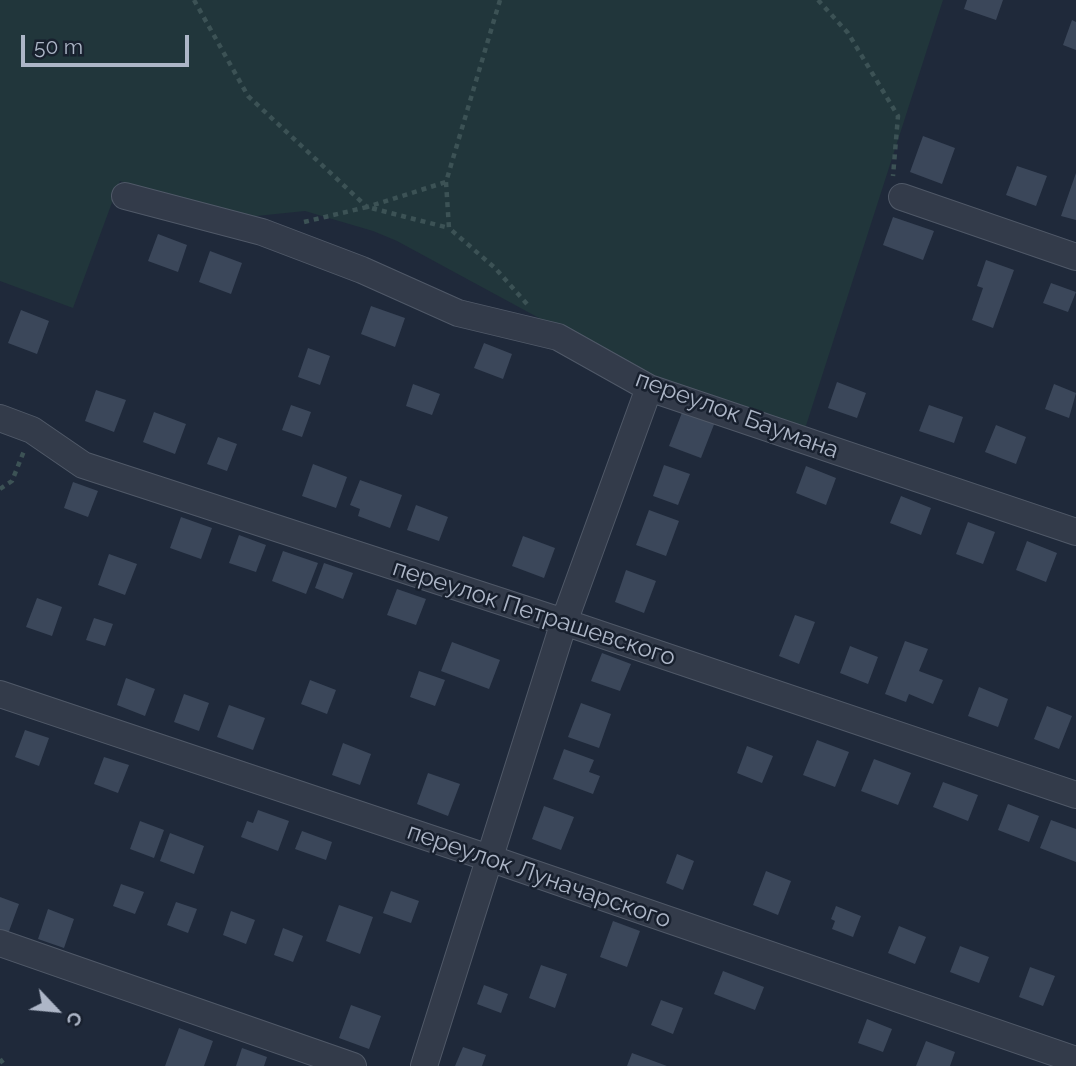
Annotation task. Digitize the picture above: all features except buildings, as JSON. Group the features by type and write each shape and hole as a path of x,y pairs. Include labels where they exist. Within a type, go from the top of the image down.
{"street":[{"name":"переулок Баумана","path":"124,196 262,232 362,270 458,313 558,337 649,388 1076,532"},
{"path":"902,198 1076,257"},
{"path":"424,1066 564,622 649,388"},
{"name":"переулок Петрашевского","path":"0,418 32,430 83,465 564,622 1076,795"},
{"name":"переулок Луначарского","path":"0,694 489,858 1076,1060"},
{"path":"0,943 353,1066"}],"path":[{"path":"194,0 248,96 367,207 449,228 495,268 531,308"},
{"path":"449,228 446,182 500,0"},
{"path":"818,0 848,33 898,116 893,180 902,198"},
{"path":"301,223 367,207 446,182"},
{"path":"0,489 12,481 32,430"},
{"path":"0,1059 5,1066"}],"green space":[{"path":"0,0 943,0 803,435 644,375 397,241 305,211 237,218 120,181 73,308 0,281"}]}
